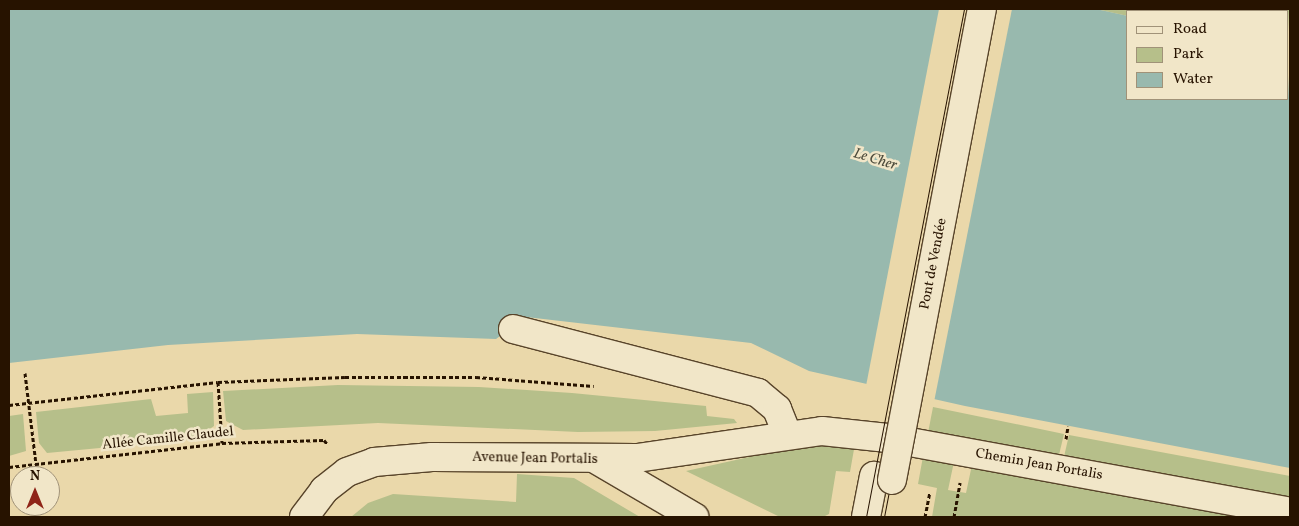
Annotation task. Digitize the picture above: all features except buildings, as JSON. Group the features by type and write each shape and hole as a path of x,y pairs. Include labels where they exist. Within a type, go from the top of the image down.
{"street":[{"name":"Pont de Vendée","path":"880,517 883,478 964,9"},
{"name":"Pont de Vendée","path":"866,517 883,478 982,9"},
{"path":"513,329 758,393 777,409 787,434"},
{"name":"Chemin Jean Portalis","path":"787,434 850,432 1290,512"},
{"name":"Avenue Jean Portalis","path":"304,517 324,490 347,472 374,462 432,457 597,460 709,450 787,434"},
{"path":"597,460 694,517"}],"path":[{"path":"25,373 36,464"},
{"path":"9,405 218,382 467,377 597,386"},
{"path":"218,382 222,443"},
{"name":"Allée Camille Claudel","path":"9,467 222,443 324,440 328,446"},
{"path":"925,517 930,492"}],"green space":[{"path":"1096,9 1290,9 1290,52 1289,10 1126,10 1126,16"},
{"path":"338,385 479,387 572,393 706,406 707,416 734,419 737,423 655,431 578,432 378,423 243,430 226,421 223,391"},
{"path":"213,392 214,426 195,439 47,453 39,443 36,412 151,399 156,416 188,413 187,394"},
{"path":"933,407 1064,434 1058,459 928,433"},
{"path":"23,414 26,451 9,456 9,416"},
{"path":"1069,435 1290,476 1290,505 1063,461"},
{"path":"856,438 850,472 836,471 829,514 823,517 780,517 686,471 812,443"},
{"path":"924,451 955,457 948,490 966,493 973,460 1269,517 932,517 937,488 918,484"},
{"path":"517,474 574,478 640,517 351,517 368,503 393,494 516,502"}],"water":[{"name":"Le Cher","path":"9,9 1096,9 1126,16 1126,100 1289,100 1290,52 1290,468 965,406 809,371 751,343 526,317 496,339 357,334 168,345 9,363"}],"pier":[{"path":"939,9 1012,9 934,402 866,386"}],"tram line":[{"path":"866,517 964,9"},
{"path":"884,517 982,9"}]}
